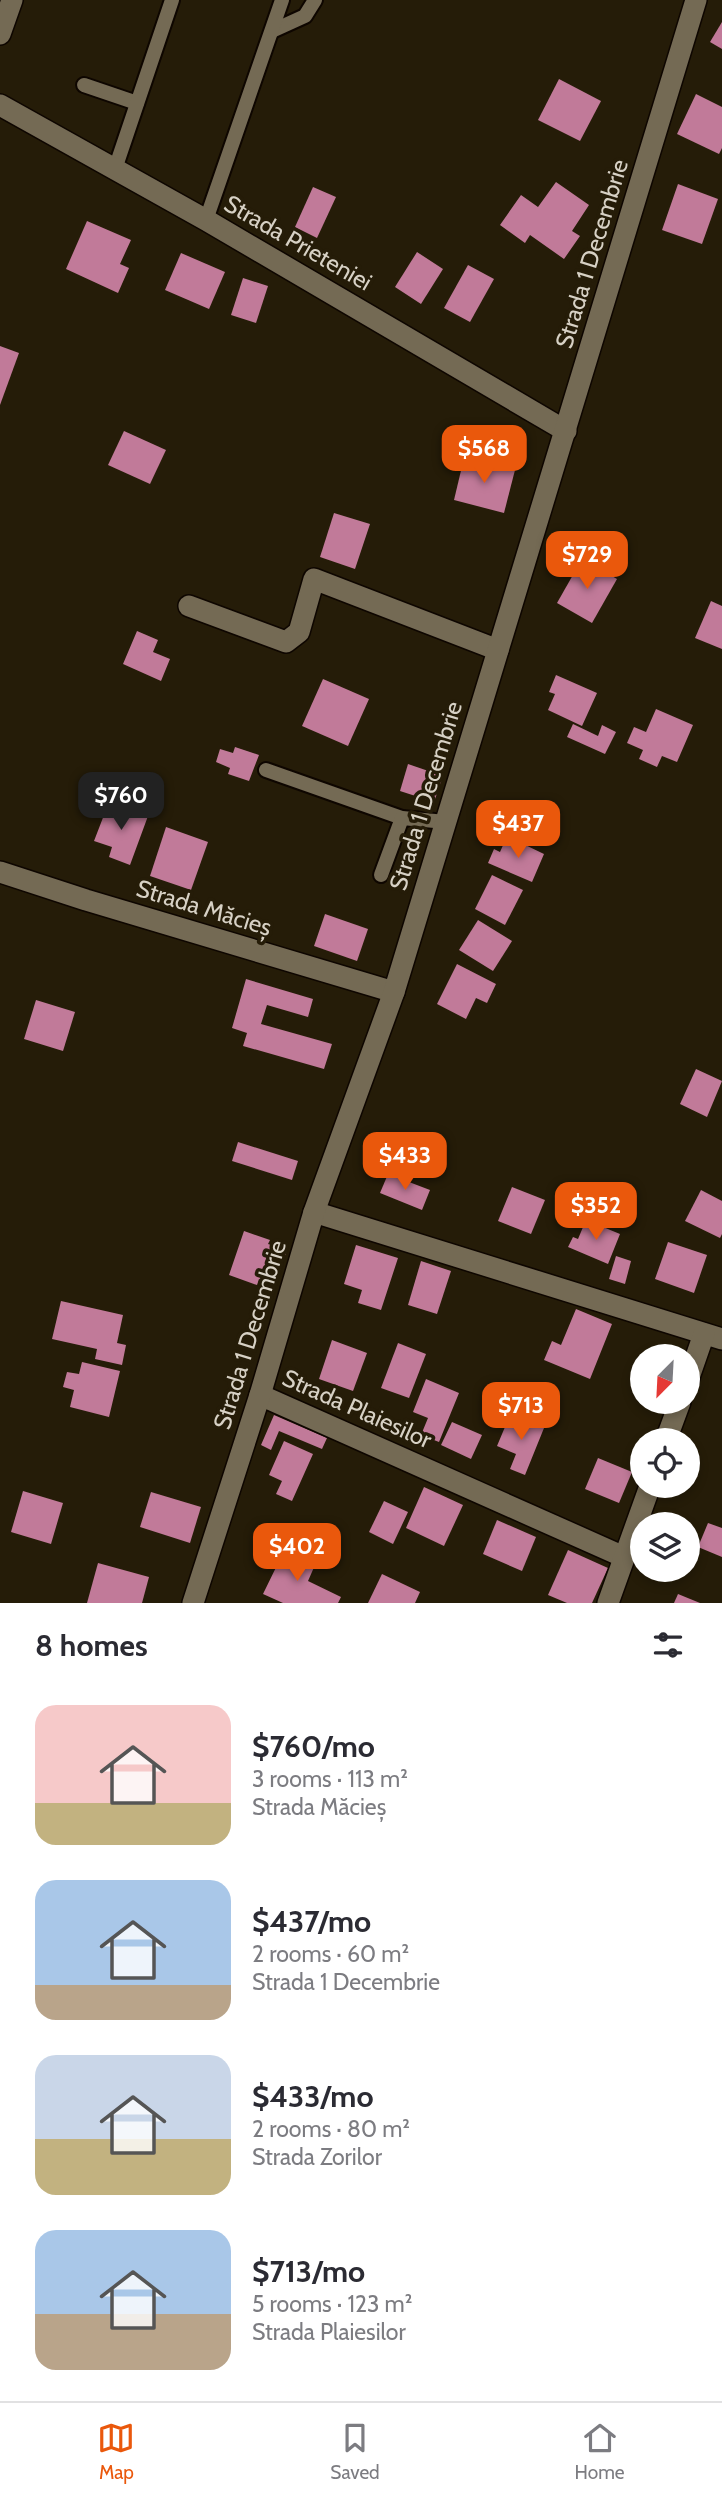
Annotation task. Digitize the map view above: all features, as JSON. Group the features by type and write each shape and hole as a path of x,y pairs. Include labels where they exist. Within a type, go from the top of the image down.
{"street":[{"path":"0,34 12,0"},
{"name":"Strada 1 Decembrie","path":"193,1603 260,1395 314,1212 394,992 696,0"},
{"name":"Strada Prieteniei","path":"0,105 206,220 566,431"},
{"path":"189,606 286,642 299,632 314,579 498,650"},
{"name":"Strada Măcieș","path":"0,872 394,992"},
{"path":"314,1212 713,1336 700,1359"},
{"name":"Strada Plaiesilor","path":"260,1395 624,1557"},
{"path":"608,1603 646,1498"}],"lane":[{"path":"115,169 172,0"},
{"path":"206,220 282,0"},
{"path":"272,32 305,16 315,0"},
{"path":"84,85 137,103"},
{"path":"267,770 402,818 446,822"},
{"path":"381,875 402,818"}],"building":[{"path":"722,22 722,49 710,42"},
{"path":"559,79 601,101 580,141 538,120"},
{"path":"696,94 722,107 722,148 719,154 677,134"},
{"path":"556,182 589,205 572,231 580,236 564,259 530,235 525,243 500,225 521,195 538,207"},
{"path":"678,184 718,199 702,244 662,230"},
{"path":"313,187 336,197 317,238 295,227"},
{"path":"87,221 131,240 120,264 129,268 118,293 66,269"},
{"path":"417,252 443,269 421,304 395,287"},
{"path":"181,253 225,272 209,309 165,290"},
{"path":"468,265 494,279 470,322 444,308"},
{"path":"243,278 268,286 256,323 231,315"},
{"path":"0,346 19,353 0,405"},
{"path":"124,431 166,450 150,484 108,465"},
{"path":"464,458 515,470 504,513 454,500"},
{"path":"334,513 370,524 355,569 320,557"},
{"path":"582,559 617,579 592,623 557,603"},
{"path":"711,601 722,606 722,649 695,638"},
{"path":"137,631 158,640 153,652 170,659 161,681 123,664"},
{"path":"556,675 597,693 582,726 548,710 555,694 549,692"},
{"path":"323,679 369,699 348,746 302,726"},
{"path":"656,709 693,725 677,762 662,756 657,767 639,759 643,750 627,743 634,727 646,732"},
{"path":"573,724 598,736 602,725 616,732 605,754 567,737"},
{"path":"235,747 259,755 249,781 228,774 230,768 216,762 220,749 233,753"},
{"path":"408,764 443,776 434,802 400,791"},
{"path":"109,802 148,816 130,865 109,857 112,847 94,841"},
{"path":"166,827 208,842 191,890 150,876"},
{"path":"519,842 544,854 532,882 488,863 494,849 500,852 504,843 516,848"},
{"path":"492,875 523,890 505,925 475,909"},
{"path":"325,914 368,929 357,961 314,946"},
{"path":"478,920 512,941 493,971 459,950"},
{"path":"457,964 496,984 487,1003 476,998 466,1019 437,1004"},
{"path":"246,979 313,999 308,1017 267,1005 261,1024 332,1044 324,1069 243,1046 247,1033 232,1028"},
{"path":"36,1000 75,1012 63,1051 24,1039"},
{"path":"696,1069 722,1081 707,1117 680,1104"},
{"path":"238,1142 298,1161 292,1180 232,1161"},
{"path":"388,1174 430,1190 422,1210 380,1193"},
{"path":"512,1187 545,1200 531,1234 498,1221"},
{"path":"701,1190 722,1201 720,1238 685,1221"},
{"path":"586,1220 620,1234 608,1264 568,1247 573,1237 578,1239"},
{"path":"244,1231 270,1240 268,1244 287,1250 275,1284 259,1279 257,1285 229,1275"},
{"path":"668,1242 707,1255 694,1293 655,1279"},
{"path":"356,1245 398,1258 381,1310 358,1303 362,1290 344,1284"},
{"path":"616,1256 631,1261 625,1284 609,1279"},
{"path":"421,1261 451,1271 437,1314 408,1305"},
{"path":"61,1301 123,1315 117,1343 126,1345 122,1365 95,1359 97,1349 52,1339"},
{"path":"576,1309 612,1324 590,1379 544,1360 552,1341 561,1345"},
{"path":"332,1340 367,1353 353,1391 319,1379"},
{"path":"398,1343 426,1354 409,1398 381,1388"},
{"path":"82,1362 120,1371 109,1417 70,1407 74,1390 63,1387 67,1372 79,1374"},
{"path":"426,1379 459,1393 439,1442 421,1435 428,1418 413,1412"},
{"path":"274,1415 327,1438 322,1449 279,1431 271,1450 261,1445"},
{"path":"510,1415 544,1428 525,1475 510,1469 516,1454 497,1446"},
{"path":"452,1422 482,1435 471,1459 441,1445"},
{"path":"284,1441 313,1454 292,1501 276,1494 282,1481 269,1475"},
{"path":"598,1458 630,1471 619,1503 585,1489"},
{"path":"424,1487 463,1505 444,1546 406,1528"},
{"path":"23,1491 63,1503 51,1544 11,1532"},
{"path":"151,1492 201,1507 190,1543 140,1527"},
{"path":"384,1501 408,1512 393,1544 369,1532"},
{"path":"497,1520 536,1537 522,1571 483,1554"},
{"path":"708,1523 722,1528 722,1557 700,1548"},
{"path":"568,1550 608,1568 592,1603 567,1603 548,1595"},
{"path":"284,1551 315,1565 308,1581 341,1597 338,1603 283,1603 263,1594"},
{"path":"98,1563 149,1577 142,1603 87,1603"},
{"path":"382,1574 420,1592 415,1603 368,1603"},
{"path":"678,1594 700,1603 674,1603"}]}
